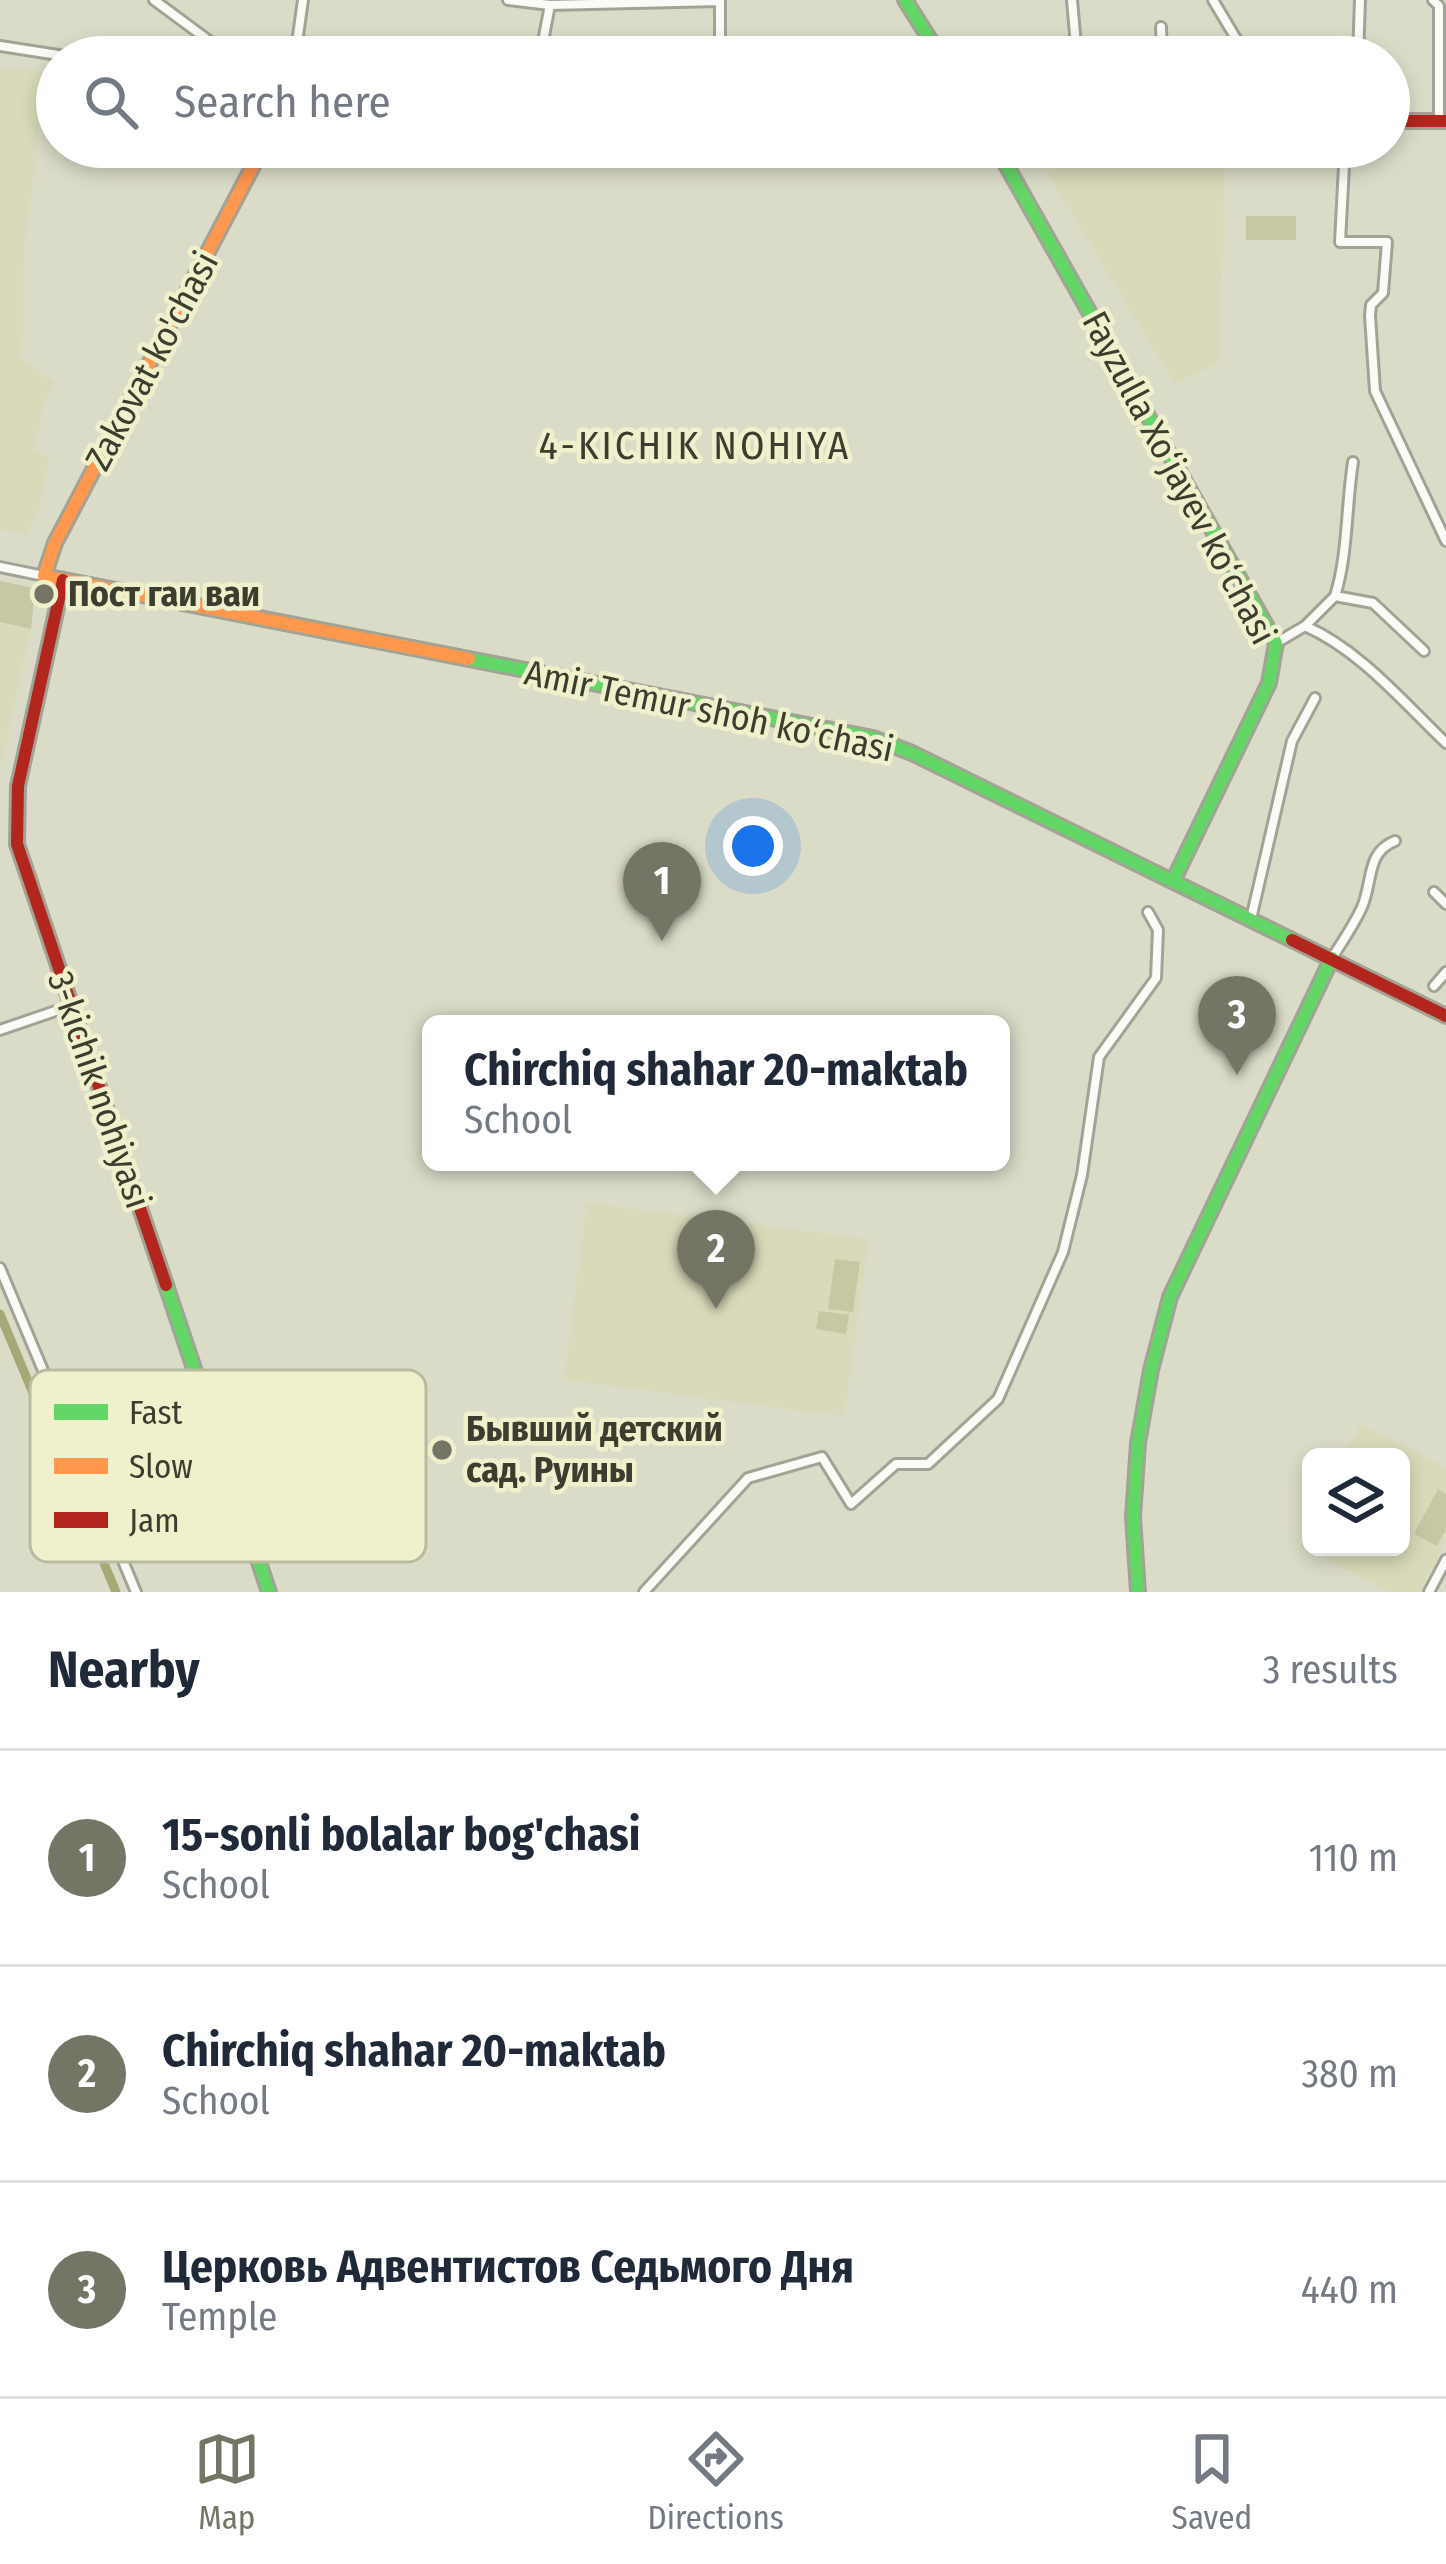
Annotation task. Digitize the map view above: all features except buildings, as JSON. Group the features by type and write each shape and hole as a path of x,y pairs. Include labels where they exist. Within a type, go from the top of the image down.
{"main road":[{"path":"905,0 928,36"},
{"path":"1410,121 1442,121"},
{"name":"Zakovat ko'chasi","path":"44,576 74,506 252,168"},
{"name":"Fayzulla Xo‘jayev ko‘chasi","path":"1008,168 1276,643 1269,683 1173,881"},
{"name":"Amir Temur shoh ko‘chasi","path":"44,576 873,738 1446,1016"},
{"name":"3-kichik nohiyasi","path":"63,580 18,786 14,826 193,1370"},
{"path":"1138,1592 1132,1535 1136,1441 1170,1297 1332,958"},
{"name":"3-kichik nohiyasi","path":"258,1562 268,1592"}],"street":[{"path":"154,0 203,36"},
{"path":"298,36 302,0"},
{"path":"508,0 720,1 720,36"},
{"path":"1072,0 1075,36"},
{"path":"1213,0 1234,36"},
{"path":"1359,36 1360,0"},
{"path":"1432,0 1439,6 1442,121"},
{"path":"544,36 551,3"},
{"path":"1160,27 1161,36"},
{"path":"0,46 36,52"},
{"path":"1344,168 1340,242 1387,242 1383,293 1371,305 1370,316 1375,391 1446,541"},
{"path":"1276,643 1305,626 1335,596 1344,570 1342,549 1353,463"},
{"path":"1431,506 1446,500"},
{"path":"0,567 44,576"},
{"path":"1335,596 1373,603 1424,651"},
{"path":"1305,626 1355,658 1446,743"},
{"path":"1251,919 1292,741 1315,698"},
{"path":"1332,958 1364,905 1375,857 1382,846 1395,841"},
{"path":"1434,892 1446,904"},
{"path":"644,1592 748,1478 822,1457 851,1504 896,1464 928,1464 998,1399 1064,1252 1082,1175 1099,1057 1156,978 1158,930 1148,912"},
{"path":"1433,986 1446,972"},
{"path":"0,1030 70,1006"},
{"path":"0,1268 43,1370"},
{"path":"1430,1592 1446,1560"},
{"path":"123,1562 136,1592"}],"shaded area":[{"path":"0,69 36,70 36,159 24,250 22,359 55,382 43,406 34,452 50,456 39,511 26,534 0,529"},
{"path":"1225,168 1220,362 1175,384 1045,170"},
{"path":"1246,216 1296,216 1296,240 1246,240"},
{"path":"0,581 35,588 31,629 0,622"},
{"path":"0,622 31,629 0,769"},
{"path":"587,1203 869,1239 844,1416 564,1380"},
{"path":"835,1259 860,1262 853,1312 828,1309"},
{"path":"819,1311 849,1315 846,1334 816,1329"},
{"path":"1360,1424 1408,1448 1348,1448"},
{"path":"1410,1449 1446,1467 1446,1540 1419,1592 1391,1592 1320,1556 1410,1556"},
{"path":"1438,1489 1446,1494 1446,1529 1437,1546 1414,1534"}],"waterway":[{"path":"0,1314 30,1386"},
{"path":"103,1562 116,1592"}],"traffic: fast":[{"path":"905,0 928,36"},
{"path":"1008,168 1276,643 1269,683 1173,881"},
{"path":"469,659 873,738 1292,940"},
{"path":"1138,1592 1133,1517 1138,1443 1170,1297 1332,958"},
{"path":"166,1285 195,1370"},
{"path":"259,1562 269,1592"}],"traffic: slow":[{"path":"252,168 55,543 44,576 469,659"}],"traffic: jam":[{"path":"1410,121 1446,121"},
{"path":"63,580 18,786 17,844 166,1285"},
{"path":"1292,940 1446,1016"}],"place":[{"name":"Пост гаи ваи","path":"44,594"},
{"name":"15-sonli bolalar bog'chasi","path":"662,941"},
{"name":"Церковь Адвентистов Седьмого Дня","path":"1237,1075"},
{"name":"Chirchiq shahar 20-maktab","path":"716,1309"},
{"name":"Бывший детский сад. Руины","path":"442,1450"}],"district":[{"name":"4-KICHIK NOHIYA","path":"695,446"}]}
